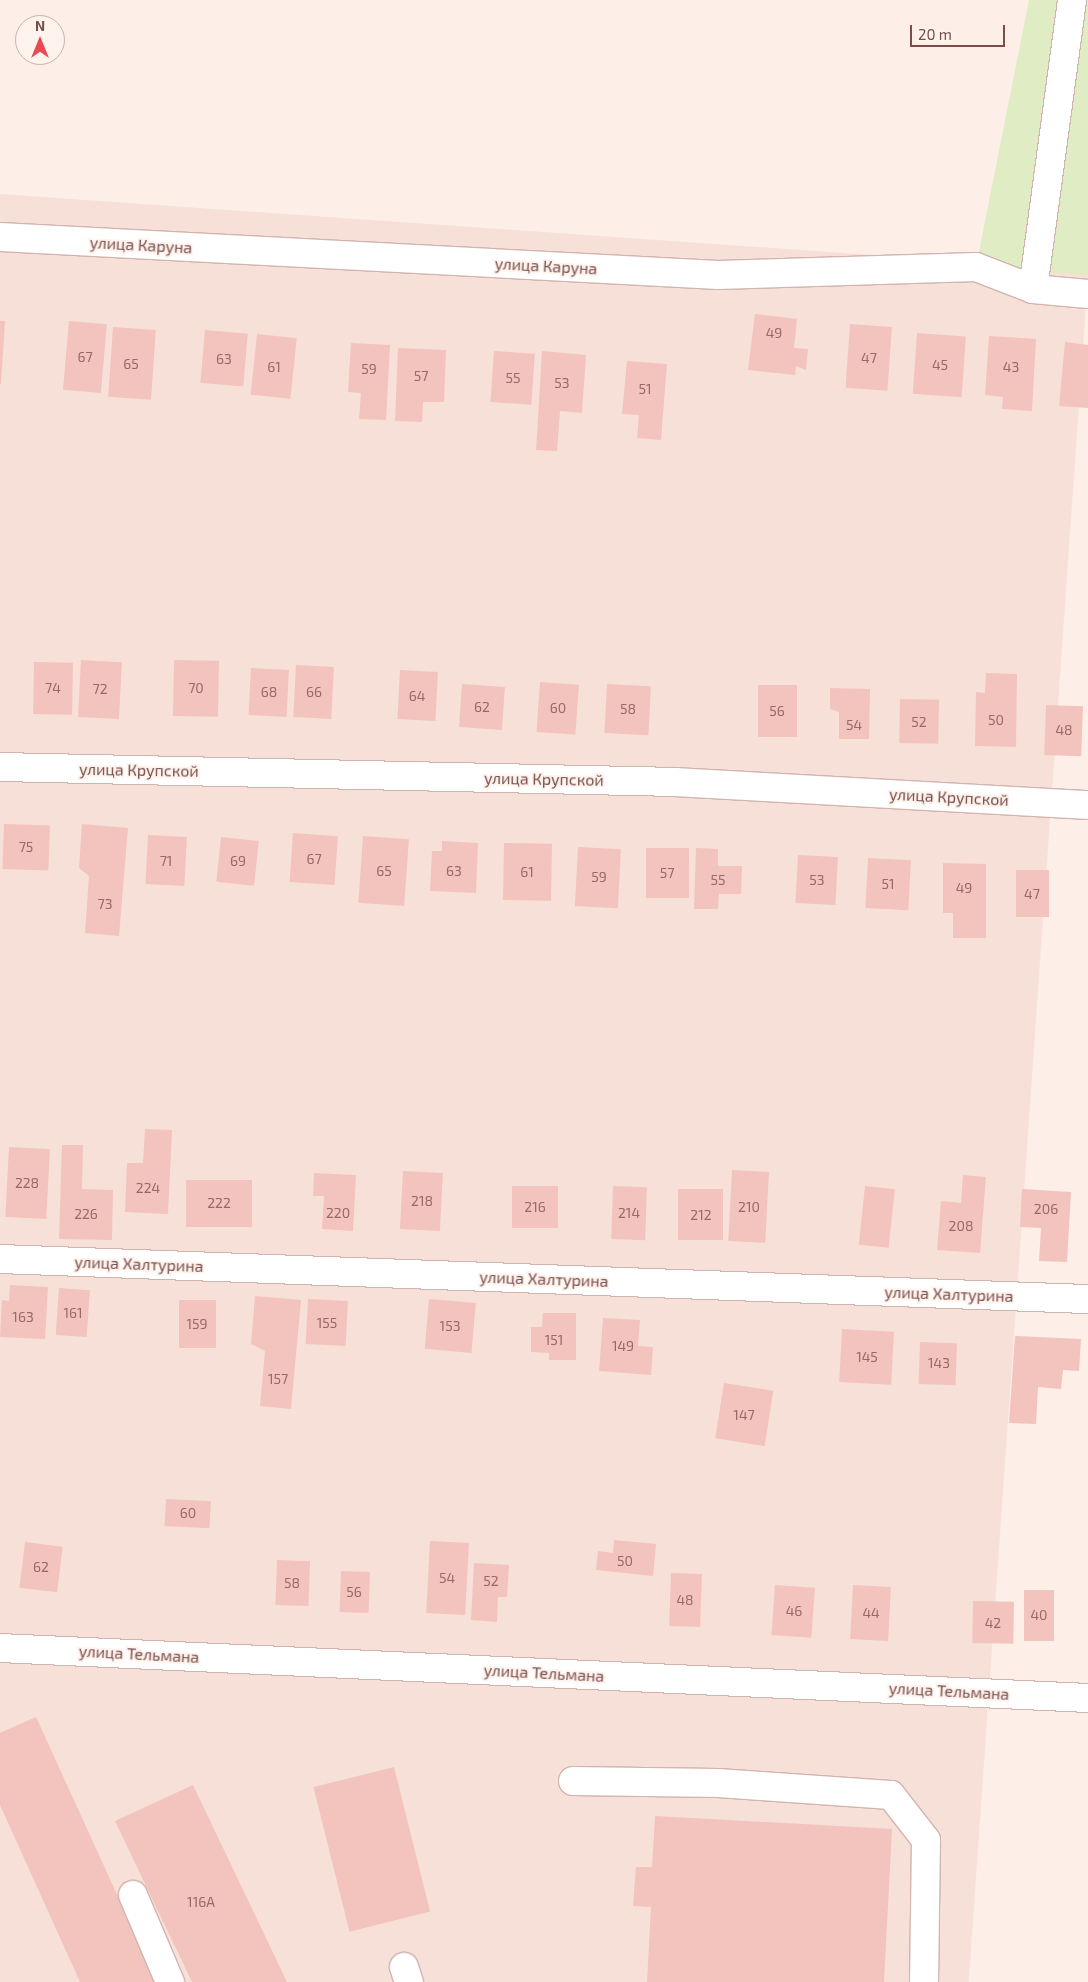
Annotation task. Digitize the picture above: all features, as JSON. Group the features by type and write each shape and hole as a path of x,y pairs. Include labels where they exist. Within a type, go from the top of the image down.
{"street":[{"path":"1033,289 1072,0"},
{"name":"улица Каруна","path":"0,237 718,275 976,267 1033,289 1088,294"},
{"name":"улица Крупской","path":"0,767 675,782 1088,805"},
{"name":"улица Халтурина","path":"0,1259 1088,1299"},
{"name":"улица Тельмана","path":"0,1648 1088,1698"},
{"path":"573,1781 718,1783 891,1795 926,1840 924,1982"},
{"path":"132,1894 170,1982"}],"shaded area":[{"path":"0,194 1088,270 969,1982 0,1982"}],"green space":[{"path":"1029,0 1088,0 1088,275 976,267"}],"building":[{"path":"755,314 797,319 794,348 808,349 806,370 796,366 795,375 748,370"},
{"path":"0,321 5,321 1,384 0,384"},
{"path":"69,321 107,324 101,393 63,390"},
{"path":"850,324 892,327 887,391 846,388"},
{"path":"113,327 156,330 151,400 108,397"},
{"path":"205,330 248,334 243,387 200,383"},
{"path":"917,333 966,336 962,397 913,394"},
{"path":"257,334 297,338 290,399 251,395"},
{"path":"989,336 1036,339 1032,411 1002,409 1003,397 985,395"},
{"path":"1065,342 1088,345 1088,408 1059,406"},
{"path":"351,343 390,345 386,420 359,419 361,393 348,392"},
{"path":"398,348 446,350 444,402 423,402 422,422 395,421"},
{"path":"494,351 535,354 531,405 490,402"},
{"path":"542,351 586,355 582,413 560,411 557,451 536,450"},
{"path":"627,361 667,364 661,440 637,438 639,415 622,414"},
{"path":"81,660 122,662 119,719 78,717"},
{"path":"174,660 219,661 218,717 173,716"},
{"path":"34,662 73,663 72,715 33,714"},
{"path":"296,665 334,667 331,719 293,717"},
{"path":"251,668 289,670 286,717 249,715"},
{"path":"400,670 438,672 435,721 397,719"},
{"path":"986,673 1017,674 1016,747 975,746 976,692 985,693"},
{"path":"540,682 579,685 575,735 537,732"},
{"path":"462,684 505,687 502,730 459,727"},
{"path":"607,684 651,686 648,735 604,733"},
{"path":"758,685 797,685 797,737 758,737"},
{"path":"830,688 870,689 869,739 839,739 839,712 830,709"},
{"path":"900,699 939,700 938,744 899,743"},
{"path":"1046,705 1083,706 1081,756 1044,755"},
{"path":"4,824 50,826 48,871 2,869"},
{"path":"82,824 128,828 119,936 85,933 89,876 79,868"},
{"path":"293,833 338,836 334,885 290,882"},
{"path":"148,835 187,837 184,886 145,884"},
{"path":"363,836 409,839 404,906 358,903"},
{"path":"221,837 259,841 254,886 216,882"},
{"path":"442,841 478,843 476,893 430,891 432,851 442,851"},
{"path":"504,843 552,844 551,901 503,900"},
{"path":"578,847 621,849 618,908 575,906"},
{"path":"646,848 689,848 689,898 646,898"},
{"path":"696,848 718,849 718,866 742,866 741,894 719,894 718,909 694,909"},
{"path":"798,855 838,857 835,905 795,903"},
{"path":"868,858 911,860 908,910 865,908"},
{"path":"943,863 986,864 986,938 953,938 953,913 943,913"},
{"path":"1016,870 1049,870 1049,917 1016,917"},
{"path":"145,1129 172,1130 168,1214 125,1212 127,1163 143,1163"},
{"path":"62,1145 83,1145 82,1189 113,1190 112,1240 59,1239"},
{"path":"9,1147 50,1149 46,1219 5,1217"},
{"path":"732,1170 769,1172 765,1243 728,1241"},
{"path":"403,1171 443,1173 440,1231 400,1229"},
{"path":"314,1173 356,1175 353,1231 322,1229 324,1196 313,1196"},
{"path":"963,1175 986,1177 980,1253 937,1250 941,1201 961,1203"},
{"path":"186,1180 252,1180 252,1227 186,1227"},
{"path":"512,1186 558,1186 558,1228 512,1228"},
{"path":"613,1186 647,1187 645,1240 611,1239"},
{"path":"865,1186 895,1189 889,1248 859,1245"},
{"path":"678,1189 723,1189 723,1240 678,1240"},
{"path":"1022,1189 1071,1192 1067,1262 1039,1261 1041,1228 1020,1227"},
{"path":"10,1285 48,1287 45,1339 0,1337 2,1300 9,1301"},
{"path":"59,1288 90,1290 87,1337 56,1335"},
{"path":"255,1296 301,1300 291,1409 260,1406 265,1351 251,1344"},
{"path":"308,1299 348,1301 346,1346 306,1344"},
{"path":"429,1299 476,1303 471,1353 425,1349"},
{"path":"179,1300 216,1300 216,1348 179,1348"},
{"path":"543,1313 576,1313 576,1360 549,1360 549,1353 531,1352 531,1327 542,1327"},
{"path":"603,1318 640,1320 638,1346 653,1347 651,1375 599,1371"},
{"path":"842,1329 894,1332 891,1385 839,1382"},
{"path":"1015,1336 1081,1339 1079,1371 1063,1370 1061,1389 1038,1387 1036,1424 1009,1423"},
{"path":"920,1342 957,1343 956,1385 919,1384"},
{"path":"724,1383 773,1391 765,1446 715,1438"},
{"path":"166,1499 211,1501 210,1528 165,1526"},
{"path":"614,1540 656,1544 653,1576 596,1570 598,1551 613,1553"},
{"path":"430,1541 469,1543 465,1615 426,1613"},
{"path":"25,1542 63,1547 57,1592 19,1588"},
{"path":"277,1560 310,1561 308,1606 275,1605"},
{"path":"474,1563 509,1565 507,1597 498,1597 497,1622 471,1620"},
{"path":"341,1571 370,1572 369,1613 340,1612"},
{"path":"671,1573 702,1574 700,1627 669,1626"},
{"path":"775,1585 815,1588 811,1638 772,1635"},
{"path":"853,1585 891,1587 888,1641 850,1639"},
{"path":"1024,1590 1054,1590 1054,1641 1024,1641"},
{"path":"973,1601 1014,1602 1013,1644 972,1643"},
{"path":"36,1717 157,1982 80,1982 0,1805 0,1733"},
{"path":"394,1767 430,1912 350,1932 313,1787"},
{"path":"193,1785 287,1982 192,1982 115,1821"},
{"path":"655,1816 892,1829 884,1982 647,1982 651,1907 633,1906 636,1867 652,1867"}]}
